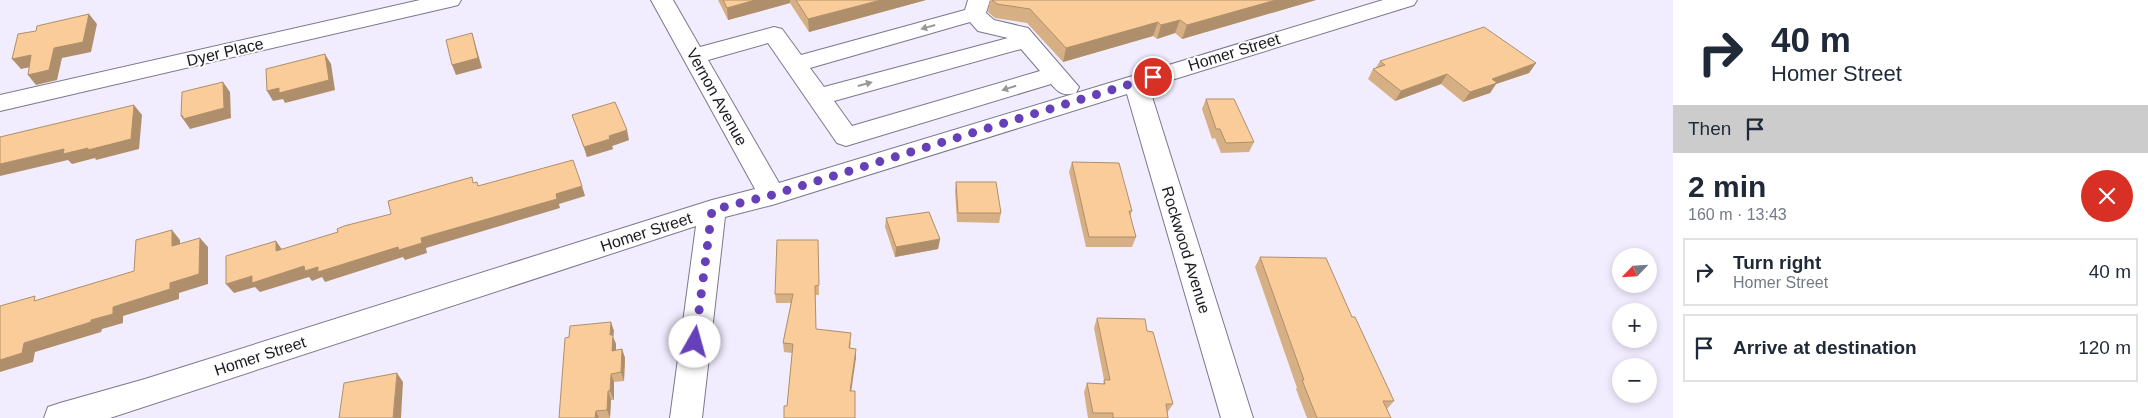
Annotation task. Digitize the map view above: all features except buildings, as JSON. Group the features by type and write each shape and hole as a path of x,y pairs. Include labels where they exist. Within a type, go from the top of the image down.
{"street":[{"name":"Dyer Place","path":"0,103 450,0"},
{"name":"Vernon Avenue","path":"662,0 772,195"},
{"name":"Homer Street","path":"60,418 138,405 712,210 772,195 1406,0"},
{"path":"795,64 977,7 986,26 1020,33 1078,100"},
{"path":"694,56 774,34 846,137 1056,74"},
{"path":"818,97 1027,40"},
{"name":"Rockwood Avenue","path":"1135,82 1237,418"},
{"path":"686,418 712,210"}],"route":[{"path":"695,342 712,210 772,195 1153,77"}]}
